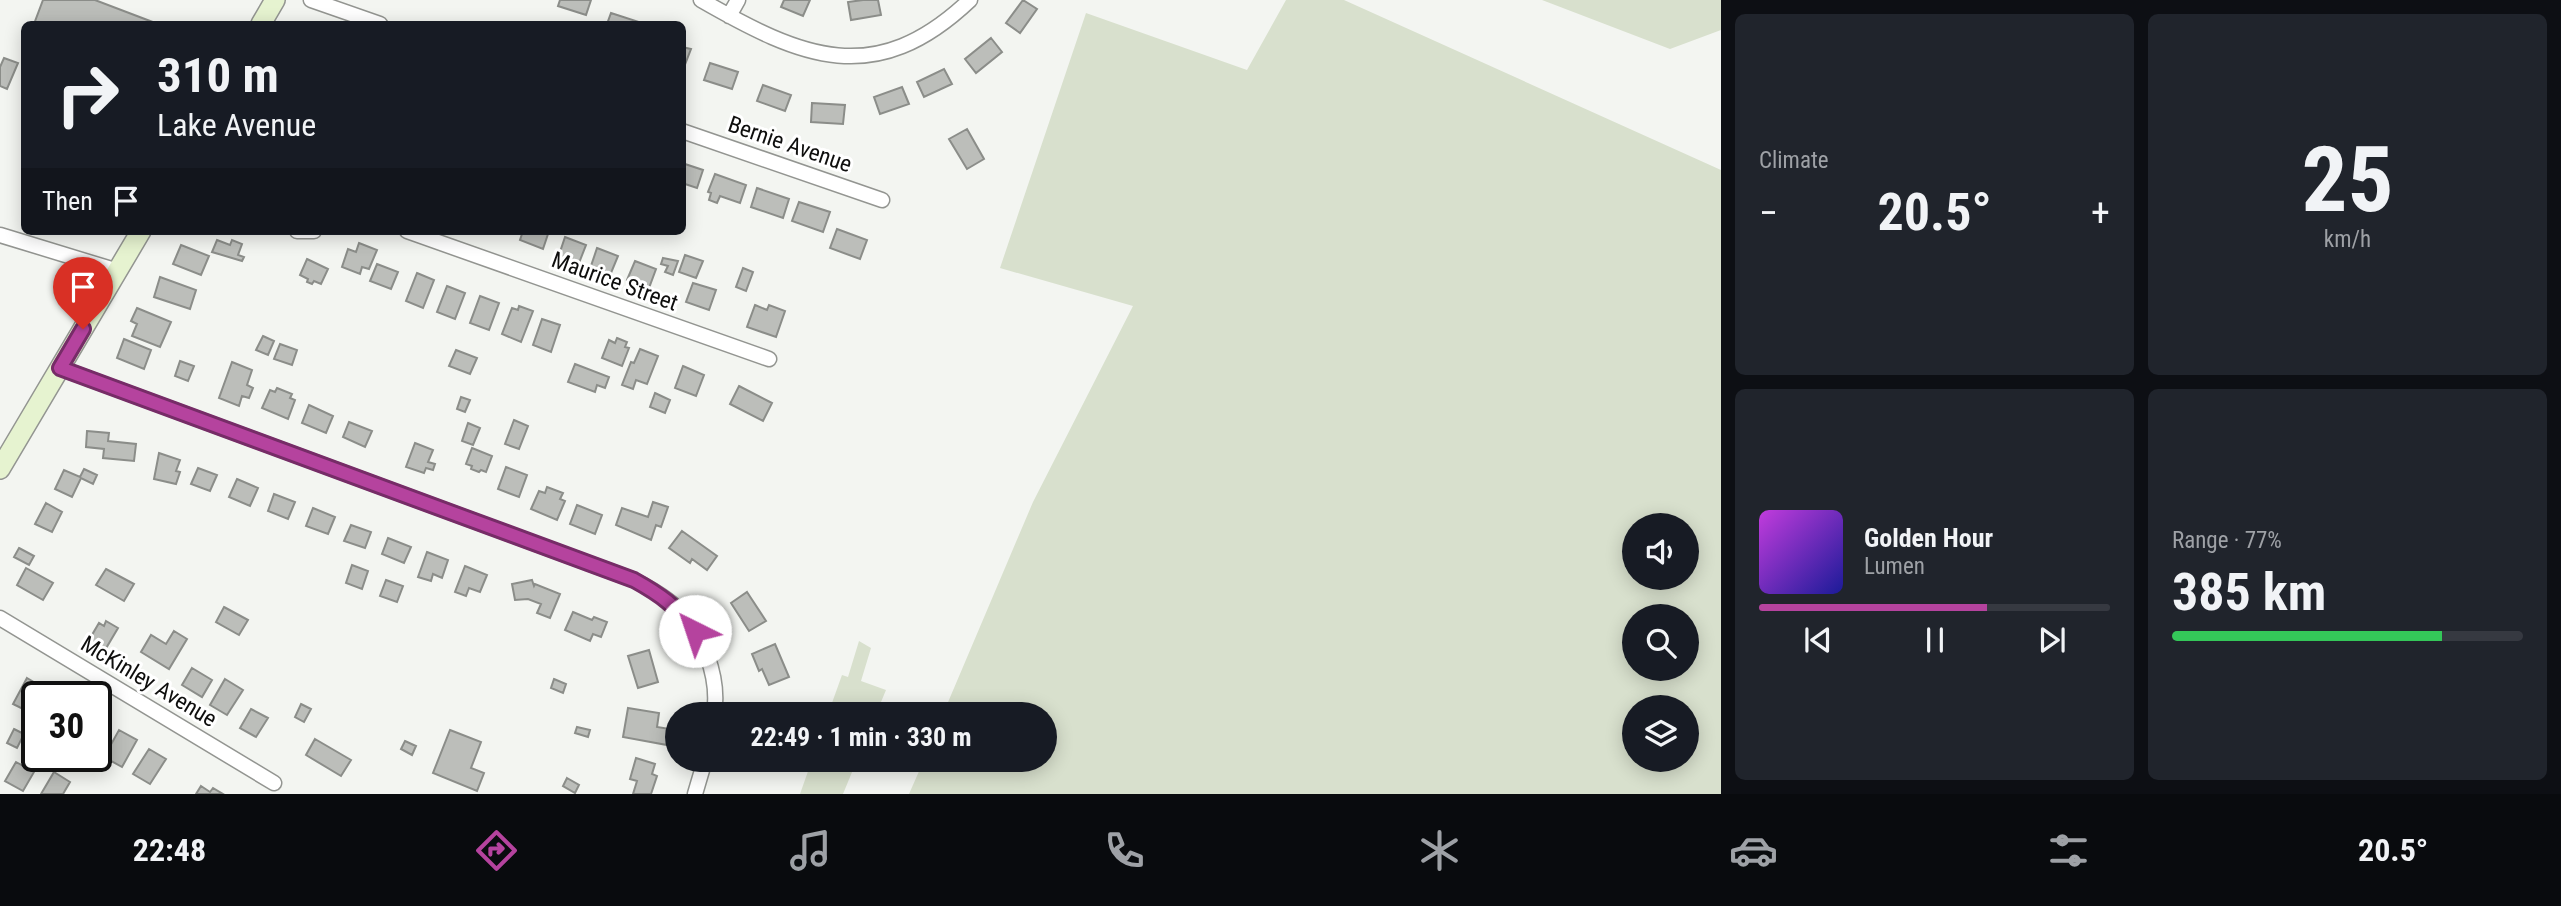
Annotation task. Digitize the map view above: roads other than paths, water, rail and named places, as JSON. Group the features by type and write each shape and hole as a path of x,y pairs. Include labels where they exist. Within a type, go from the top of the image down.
{"main road":[{"path":"263,21 275,0"},
{"path":"0,469 139,235"}],"street":[{"path":"311,0 371,21"},
{"path":"701,0 786,44 836,57 877,54 916,41 955,15 970,0"},
{"path":"729,16 738,0"},
{"name":"Bernie Avenue","path":"686,132 882,200"},
{"path":"0,235 118,271"},
{"name":"Maurice Street","path":"418,235 769,359"},
{"path":"60,368 634,580 659,593 677,608 695,631 707,655 713,678 714,702"},
{"name":"McKinley Avenue","path":"0,618 274,783"},
{"path":"695,794 701,772"}]}
